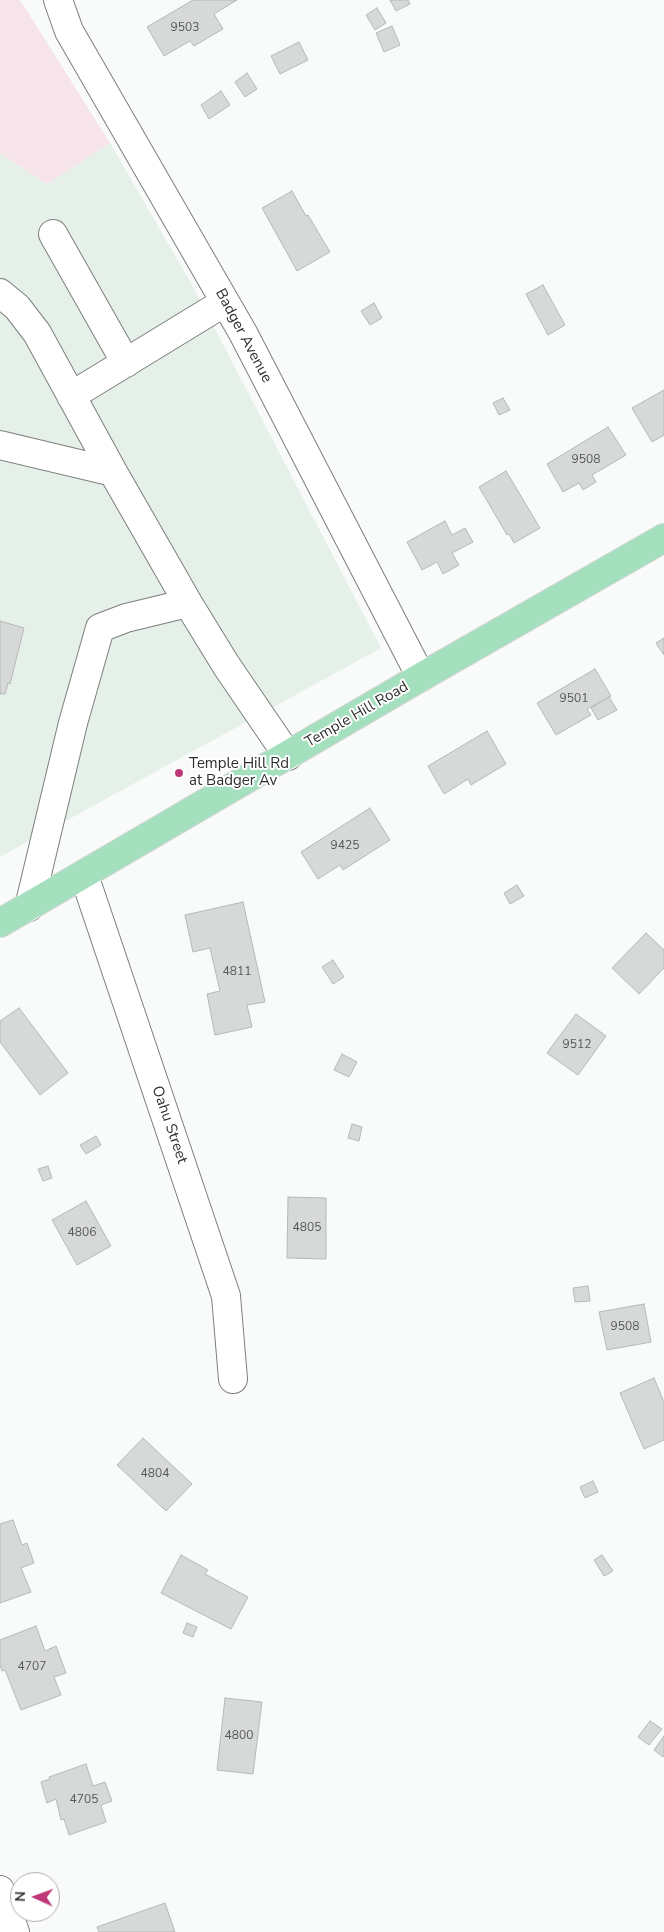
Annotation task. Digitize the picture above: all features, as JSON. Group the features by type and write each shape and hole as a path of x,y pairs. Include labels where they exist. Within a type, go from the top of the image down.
{"main road":[{"name":"Temple Hill Road","path":"0,923 664,538"}],"street":[{"name":"Badger Avenue","path":"58,0 69,31 248,342 420,678"},
{"path":"53,234 126,363"},
{"path":"0,293 17,307 37,333 113,472 188,603 226,665 288,756"},
{"path":"72,396 225,302"},
{"path":"0,445 113,472"},
{"path":"29,907 72,723 100,628 126,618 188,603"},
{"name":"Oahu Street","path":"84,875 226,1296 233,1379"},
{"path":"0,1890 15,1932"}],"shaded area":[{"path":"0,0 20,0 110,143 47,184 0,153"},
{"path":"110,143 191,283 381,648 0,857 0,153 47,184"}],"building":[{"path":"193,0 237,0 214,14 223,29 194,46 190,41 164,56 147,27"},
{"path":"390,0 408,0 410,4 396,11"},
{"path":"377,8 386,23 375,30 366,15"},
{"path":"392,26 400,45 384,52 376,33"},
{"path":"299,42 308,60 280,74 271,56"},
{"path":"247,73 257,89 245,97 235,82"},
{"path":"221,91 230,105 209,119 201,105"},
{"path":"292,191 330,252 297,271 262,208"},
{"path":"543,285 565,325 548,335 526,294"},
{"path":"374,303 382,318 370,325 361,311"},
{"path":"664,390 664,435 652,442 632,408"},
{"path":"503,398 510,410 499,415 493,403"},
{"path":"608,427 626,455 592,475 596,482 583,490 579,483 563,492 547,464"},
{"path":"506,471 540,528 514,543 509,534 507,535 479,487"},
{"path":"445,521 452,535 465,528 473,542 452,553 459,565 443,574 437,562 422,570 407,542"},
{"path":"0,621 24,628 10,684 8,683 5,694 0,693"},
{"path":"664,638 664,655 656,643"},
{"path":"595,669 611,696 587,709 591,715 556,735 537,703"},
{"path":"609,697 617,710 598,720 591,708"},
{"path":"487,731 506,764 471,785 468,779 444,794 428,766"},
{"path":"370,808 390,840 343,870 340,865 318,879 301,852"},
{"path":"517,885 524,896 510,904 504,893"},
{"path":"243,902 265,1002 247,1005 252,1027 215,1035 207,994 220,991 210,948 193,952 185,915"},
{"path":"646,933 664,950 664,968 639,994 612,968"},
{"path":"333,960 344,977 333,984 322,967"},
{"path":"19,1008 68,1073 40,1095 0,1042 0,1021"},
{"path":"576,1014 606,1036 578,1075 547,1053"},
{"path":"342,1054 357,1062 349,1077 334,1070"},
{"path":"352,1124 362,1127 359,1141 348,1138"},
{"path":"96,1136 101,1145 86,1154 80,1145"},
{"path":"48,1166 52,1178 43,1181 38,1169"},
{"path":"288,1197 326,1198 326,1259 287,1258"},
{"path":"86,1201 111,1246 77,1265 52,1220"},
{"path":"588,1286 590,1301 575,1302 573,1288"},
{"path":"644,1304 651,1342 607,1350 599,1312"},
{"path":"654,1378 664,1402 664,1440 644,1449 620,1393"},
{"path":"143,1438 192,1484 166,1511 117,1465"},
{"path":"593,1481 598,1492 585,1498 580,1487"},
{"path":"13,1520 22,1545 27,1543 34,1563 21,1568 31,1592 0,1603 0,1524"},
{"path":"181,1555 208,1570 205,1574 248,1597 231,1629 161,1593"},
{"path":"602,1555 613,1571 604,1576 594,1560"},
{"path":"187,1623 197,1627 193,1637 183,1633"},
{"path":"36,1626 45,1651 56,1646 66,1673 54,1677 61,1695 21,1710 5,1670 2,1671 0,1665 0,1640"},
{"path":"225,1698 262,1702 253,1774 217,1770"},
{"path":"650,1721 662,1729 649,1745 638,1737"},
{"path":"664,1736 664,1756 663,1757 654,1750"},
{"path":"86,1764 93,1786 105,1782 112,1801 101,1805 106,1822 69,1835 64,1819 61,1820 56,1799 47,1803 41,1782 50,1779 49,1777"},
{"path":"165,1903 175,1932 99,1932 97,1927"}],"place":[{"name":"Temple Hill Rd at Badger Av","path":"179,773"}]}
